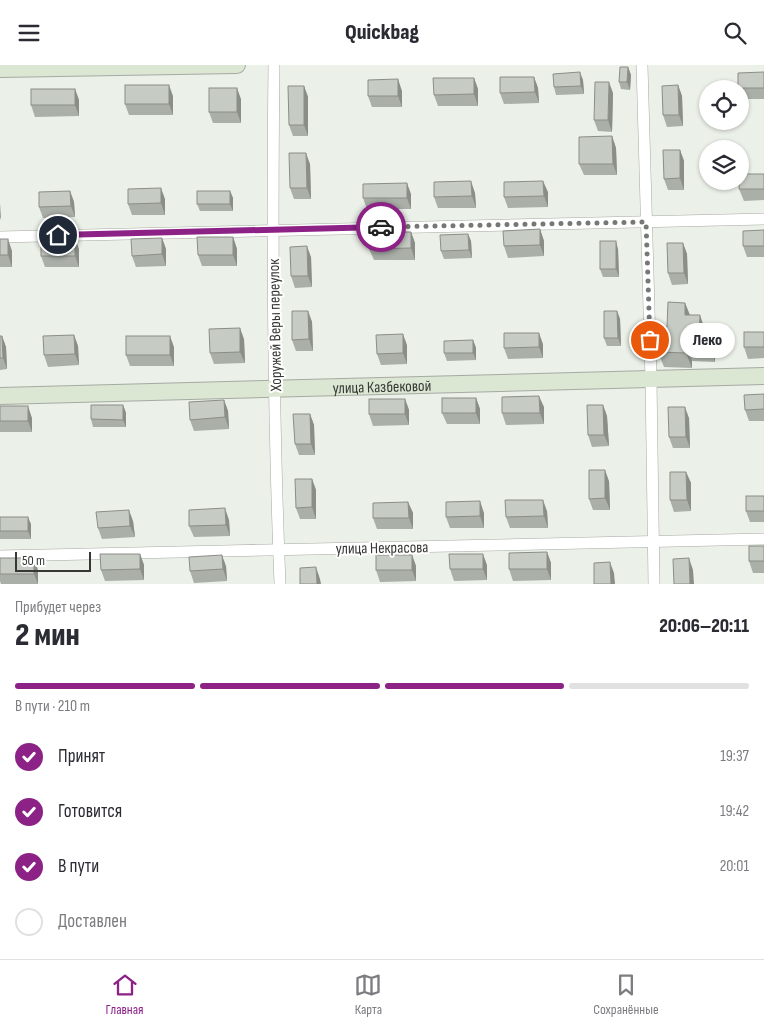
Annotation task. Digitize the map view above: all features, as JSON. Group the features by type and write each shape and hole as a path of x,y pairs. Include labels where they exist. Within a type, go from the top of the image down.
{"street":[{"path":"0,69 237,65"},
{"name":"Хоружей Веры переулок","path":"274,65 272,230 274,389 280,584"},
{"path":"642,65 651,379 654,584"},
{"path":"0,237 764,219"},
{"name":"улица Казбековой","path":"0,397 764,375"},
{"name":"улица Некрасова","path":"0,556 764,539"}],"building":[{"path":"620,67 628,67 627,82 619,82"},
{"path":"580,72 581,86 554,87 553,74"},
{"path":"764,72 764,88 749,88 749,80 738,80 738,73"},
{"path":"500,77 534,77 535,92 500,93"},
{"path":"433,78 474,78 474,94 434,95"},
{"path":"398,79 398,96 368,96 368,80"},
{"path":"595,82 609,82 608,120 594,120"},
{"path":"125,85 169,85 169,104 125,104"},
{"path":"678,85 679,115 663,115 662,86"},
{"path":"288,86 304,86 304,125 289,125"},
{"path":"209,88 237,88 237,112 209,112"},
{"path":"31,89 75,89 75,105 31,105"},
{"path":"612,136 613,164 579,164 579,137"},
{"path":"663,150 680,150 680,178 664,179"},
{"path":"289,153 306,153 307,188 290,188"},
{"path":"749,174 764,174 764,189 749,189"},
{"path":"471,181 472,196 434,197 434,182"},
{"path":"543,181 544,196 504,197 504,182"},
{"path":"407,183 407,198 363,198 363,184"},
{"path":"161,188 161,203 128,204 128,189"},
{"path":"70,191 71,206 39,207 39,192"},
{"path":"197,191 230,191 230,204 197,204"},
{"path":"540,229 540,245 504,246 503,231"},
{"path":"764,230 764,246 743,246 743,231"},
{"path":"369,232 411,232 411,248 369,249"},
{"path":"468,234 469,250 441,251 440,235"},
{"path":"197,237 233,237 233,255 198,255"},
{"path":"41,238 75,238 75,256 41,256"},
{"path":"162,238 162,254 132,256 131,239"},
{"path":"0,239 8,239 8,255 0,255"},
{"path":"600,241 616,241 616,269 600,269"},
{"path":"667,243 683,243 684,273 668,273"},
{"path":"307,246 308,276 291,276 290,247"},
{"path":"668,302 685,303 685,315 700,315 699,334 710,335 710,347 687,346 686,353 658,352 659,327 667,327"},
{"path":"292,311 308,311 309,339 292,340"},
{"path":"604,311 617,311 618,338 604,338"},
{"path":"240,328 240,352 210,353 209,329"},
{"path":"744,332 764,332 764,347 744,347"},
{"path":"504,333 539,333 539,347 504,348"},
{"path":"403,334 403,353 377,354 376,335"},
{"path":"74,335 75,354 44,355 43,336"},
{"path":"0,336 2,336 3,358 0,358"},
{"path":"126,336 170,336 170,355 126,355"},
{"path":"473,340 473,353 444,353 444,341"},
{"path":"764,394 764,409 745,410 744,395"},
{"path":"539,396 540,413 502,413 502,397"},
{"path":"442,398 476,398 476,413 442,413"},
{"path":"369,399 405,399 405,414 369,414"},
{"path":"224,400 225,417 190,420 189,402"},
{"path":"91,405 123,405 123,420 91,419"},
{"path":"587,405 603,405 604,435 588,435"},
{"path":"0,406 28,406 28,421 0,421"},
{"path":"668,407 685,407 686,437 669,437"},
{"path":"293,414 310,414 311,444 295,444"},
{"path":"589,470 605,470 605,498 589,499"},
{"path":"670,472 686,472 687,500 670,500"},
{"path":"295,479 312,479 312,507 296,508"},
{"path":"746,496 764,496 764,511 746,511"},
{"path":"505,500 543,500 544,516 506,517"},
{"path":"480,501 480,516 446,517 446,502"},
{"path":"408,502 409,518 373,518 373,503"},
{"path":"225,508 226,525 189,526 189,510"},
{"path":"129,510 130,526 98,528 96,512"},
{"path":"0,517 28,517 28,531 0,531"},
{"path":"749,546 764,546 764,561 749,561"},
{"path":"547,552 547,569 509,569 509,553"},
{"path":"100,554 140,554 140,569 101,570"},
{"path":"449,554 483,554 483,569 450,569"},
{"path":"222,555 223,569 190,571 189,557"},
{"path":"376,555 412,555 412,570 376,570"},
{"path":"0,558 34,558 34,574 0,574"},
{"path":"689,558 690,584 674,584 673,559"},
{"path":"610,562 611,584 594,584 594,563"},
{"path":"316,567 317,584 300,584 300,568"}],"way so far":[{"path":"381,227 646,222 650,340"}],"place":[{"name":"Леко","path":"650,340"}],"route":[{"path":"58,235 381,227"}]}
